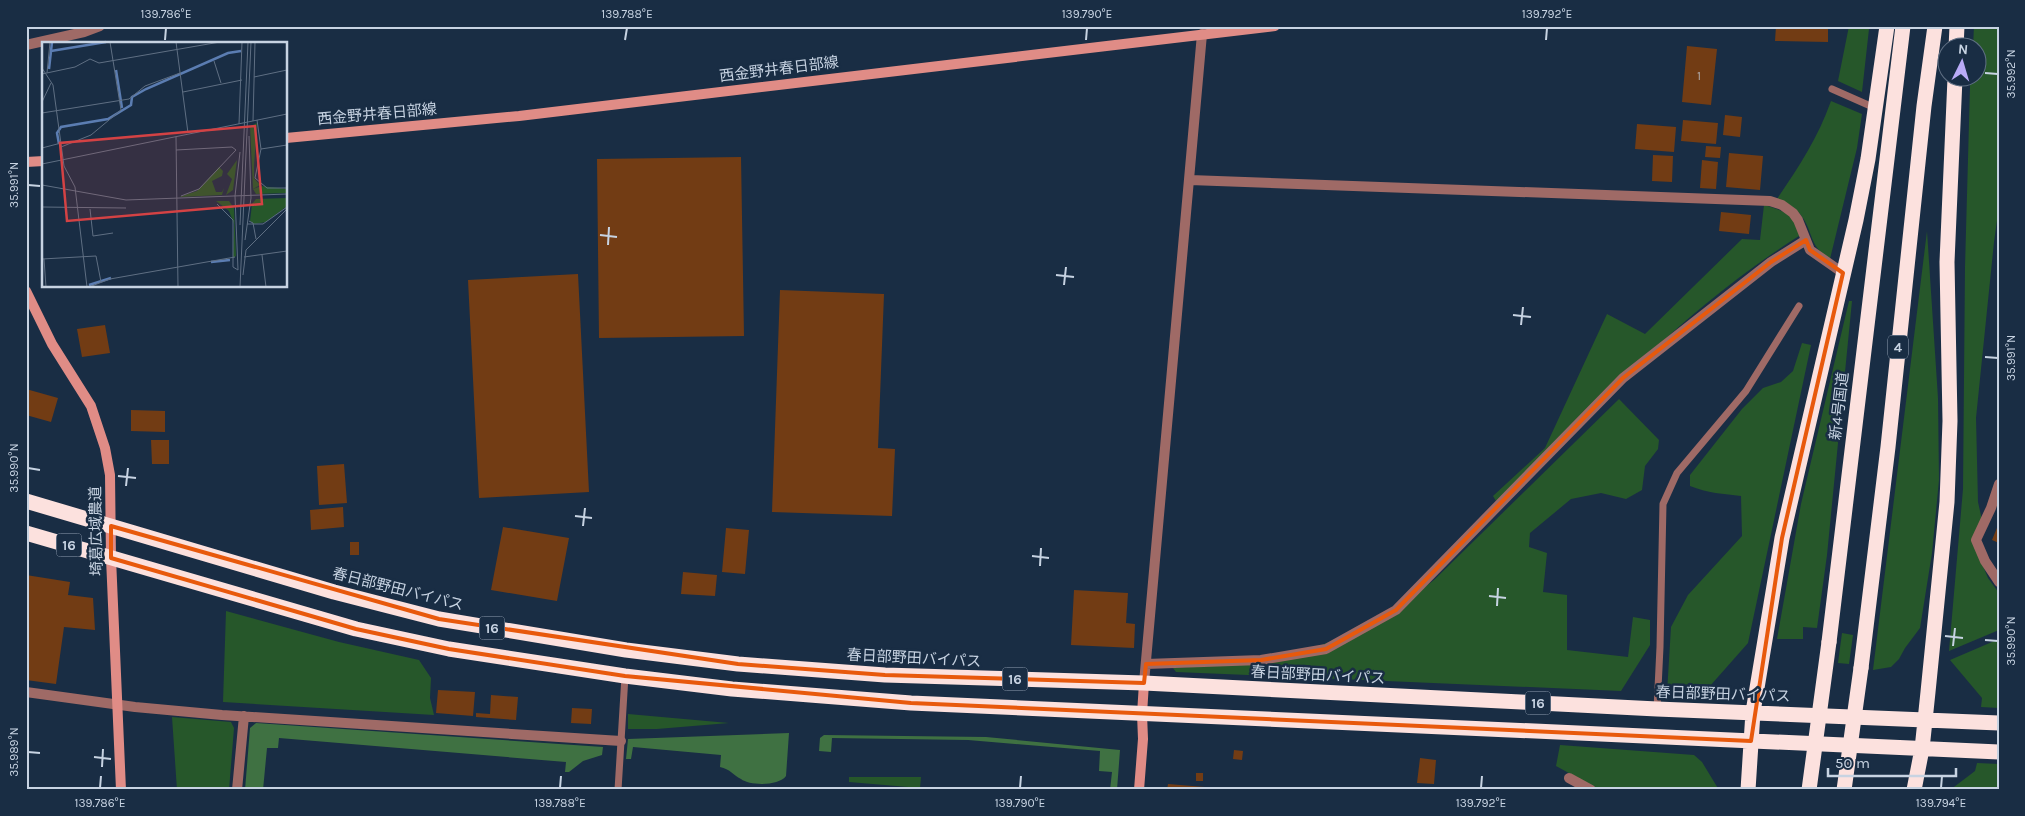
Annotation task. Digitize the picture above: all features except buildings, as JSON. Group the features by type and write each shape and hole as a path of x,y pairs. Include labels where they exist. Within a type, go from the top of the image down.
{"highway":[{"path":"1748,790 1753,712 1782,538 1868,159 1887,26"},
{"name":"新4号国道","path":"1809,790 1829,642 1903,26"},
{"name":"4","path":"1844,790 1888,447 1924,106 1935,26"},
{"path":"1914,790 1922,749 1943,549 1949,464 1947,262 1955,88"},
{"name":"春日部野田バイパス","path":"26,501 334,592 440,620 626,650 738,664 885,675 1144,683 1999,724"},
{"name":"16","path":"26,532 356,630 449,650 625,676 732,689 911,703 1999,752"}],"main road":[{"name":"西金野井春日部線","path":"288,138 529,115 1275,26"},
{"path":"26,162 42,160"},
{"name":"埼葛広域農道","path":"26,291 52,344 91,406 105,448 110,475 111,558 121,790"},
{"path":"1139,790 1143,739 1144,683"}],"street":[{"path":"26,45 84,32 100,26"},
{"path":"1144,683 1202,34"},
{"path":"1190,180 1770,201 1782,205 1793,212 1810,250 1843,273"},
{"path":"1146,664 1261,660 1326,649 1396,610 1623,378 1771,262 1806,240"},
{"path":"1999,484 1992,508 1976,540 1985,561 1999,582"},
{"path":"26,692 118,704 244,716 621,741"},
{"path":"237,790 244,716"},
{"path":"1569,778 1591,790"}],"lane":[{"path":"1832,89 1876,108"},
{"path":"1657,709 1663,504 1677,473 1746,390 1798,306"},
{"path":"618,790 625,676"}],"highlighted area":[{"path":"1806,240 1810,250 1843,273 1782,538 1751,741 911,703 625,676 449,649 356,629 111,558 111,526 439,619 738,664 885,675 1144,683 1146,664 1261,660 1326,649 1396,610 1623,378 1771,262"}],"green space":[{"path":"1849,26 1866,26 1869,29 1862,92 1838,81"},
{"path":"1974,26 1999,26 1999,206 1976,418 1978,502 1982,520 1972,540 1988,578 1999,593 1999,630 1949,651 1963,489 1965,267 1970,88 1988,88 1988,38 1973,38"},
{"path":"1831,101 1862,114 1857,148 1830,259 1818,249 1808,226 1798,211 1777,199 1814,140"},
{"path":"1764,205 1782,211 1793,218 1799,229 1799,236 1757,264 1678,327 1496,501 1493,496 1545,448 1607,314 1645,334 1742,239 1760,240"},
{"path":"1927,231 1938,398 1939,480 1932,553 1920,628 1899,659 1891,667 1873,670"},
{"path":"1849,301 1852,301 1827,555 1817,628 1803,627 1803,639 1777,639 1801,504"},
{"path":"1802,343 1811,345 1748,643 1710,686 1707,685 1706,695 1667,693 1671,627 1688,595 1742,536 1741,496 1709,492 1690,486 1690,475 1742,409 1763,388 1781,382 1793,371"},
{"path":"1619,399 1659,440 1658,449 1645,466 1642,490 1626,499 1601,493 1571,499 1530,533 1529,547 1547,553 1543,592 1567,595 1567,650 1628,657 1633,617 1650,620 1650,645 1621,691 1176,672 1173,668 1245,664 1316,647 1347,635 1412,597 1434,580"},
{"path":"226,611 339,642 419,660 431,678 430,698 434,715 223,702"},
{"path":"1842,633 1853,635 1849,664 1838,663"},
{"path":"1999,639 1999,708 1981,707 1982,698 1950,660"},
{"path":"628,714 729,723 657,729 628,729"},
{"path":"172,717 231,722 234,728 229,790 177,790"},
{"path":"256,723 603,747 602,755 583,761 569,772 565,772 566,762 279,738 278,748 267,748 263,790 245,790 250,728"},
{"path":"789,733 786,776 777,782 771,783 757,784 741,779 720,767 721,755 633,747 631,759 626,759 628,739"},
{"path":"824,735 986,737 1120,750 1117,790 1110,790 1112,772 1099,771 1100,751 968,740 832,738 831,752 819,751 820,738"},
{"path":"1560,745 1694,755 1702,762 1719,790 1600,790 1556,766"},
{"path":"1977,763 1999,764 1999,790 1950,790 1975,771"},
{"path":"849,777 921,777 920,788 849,782"}]}
